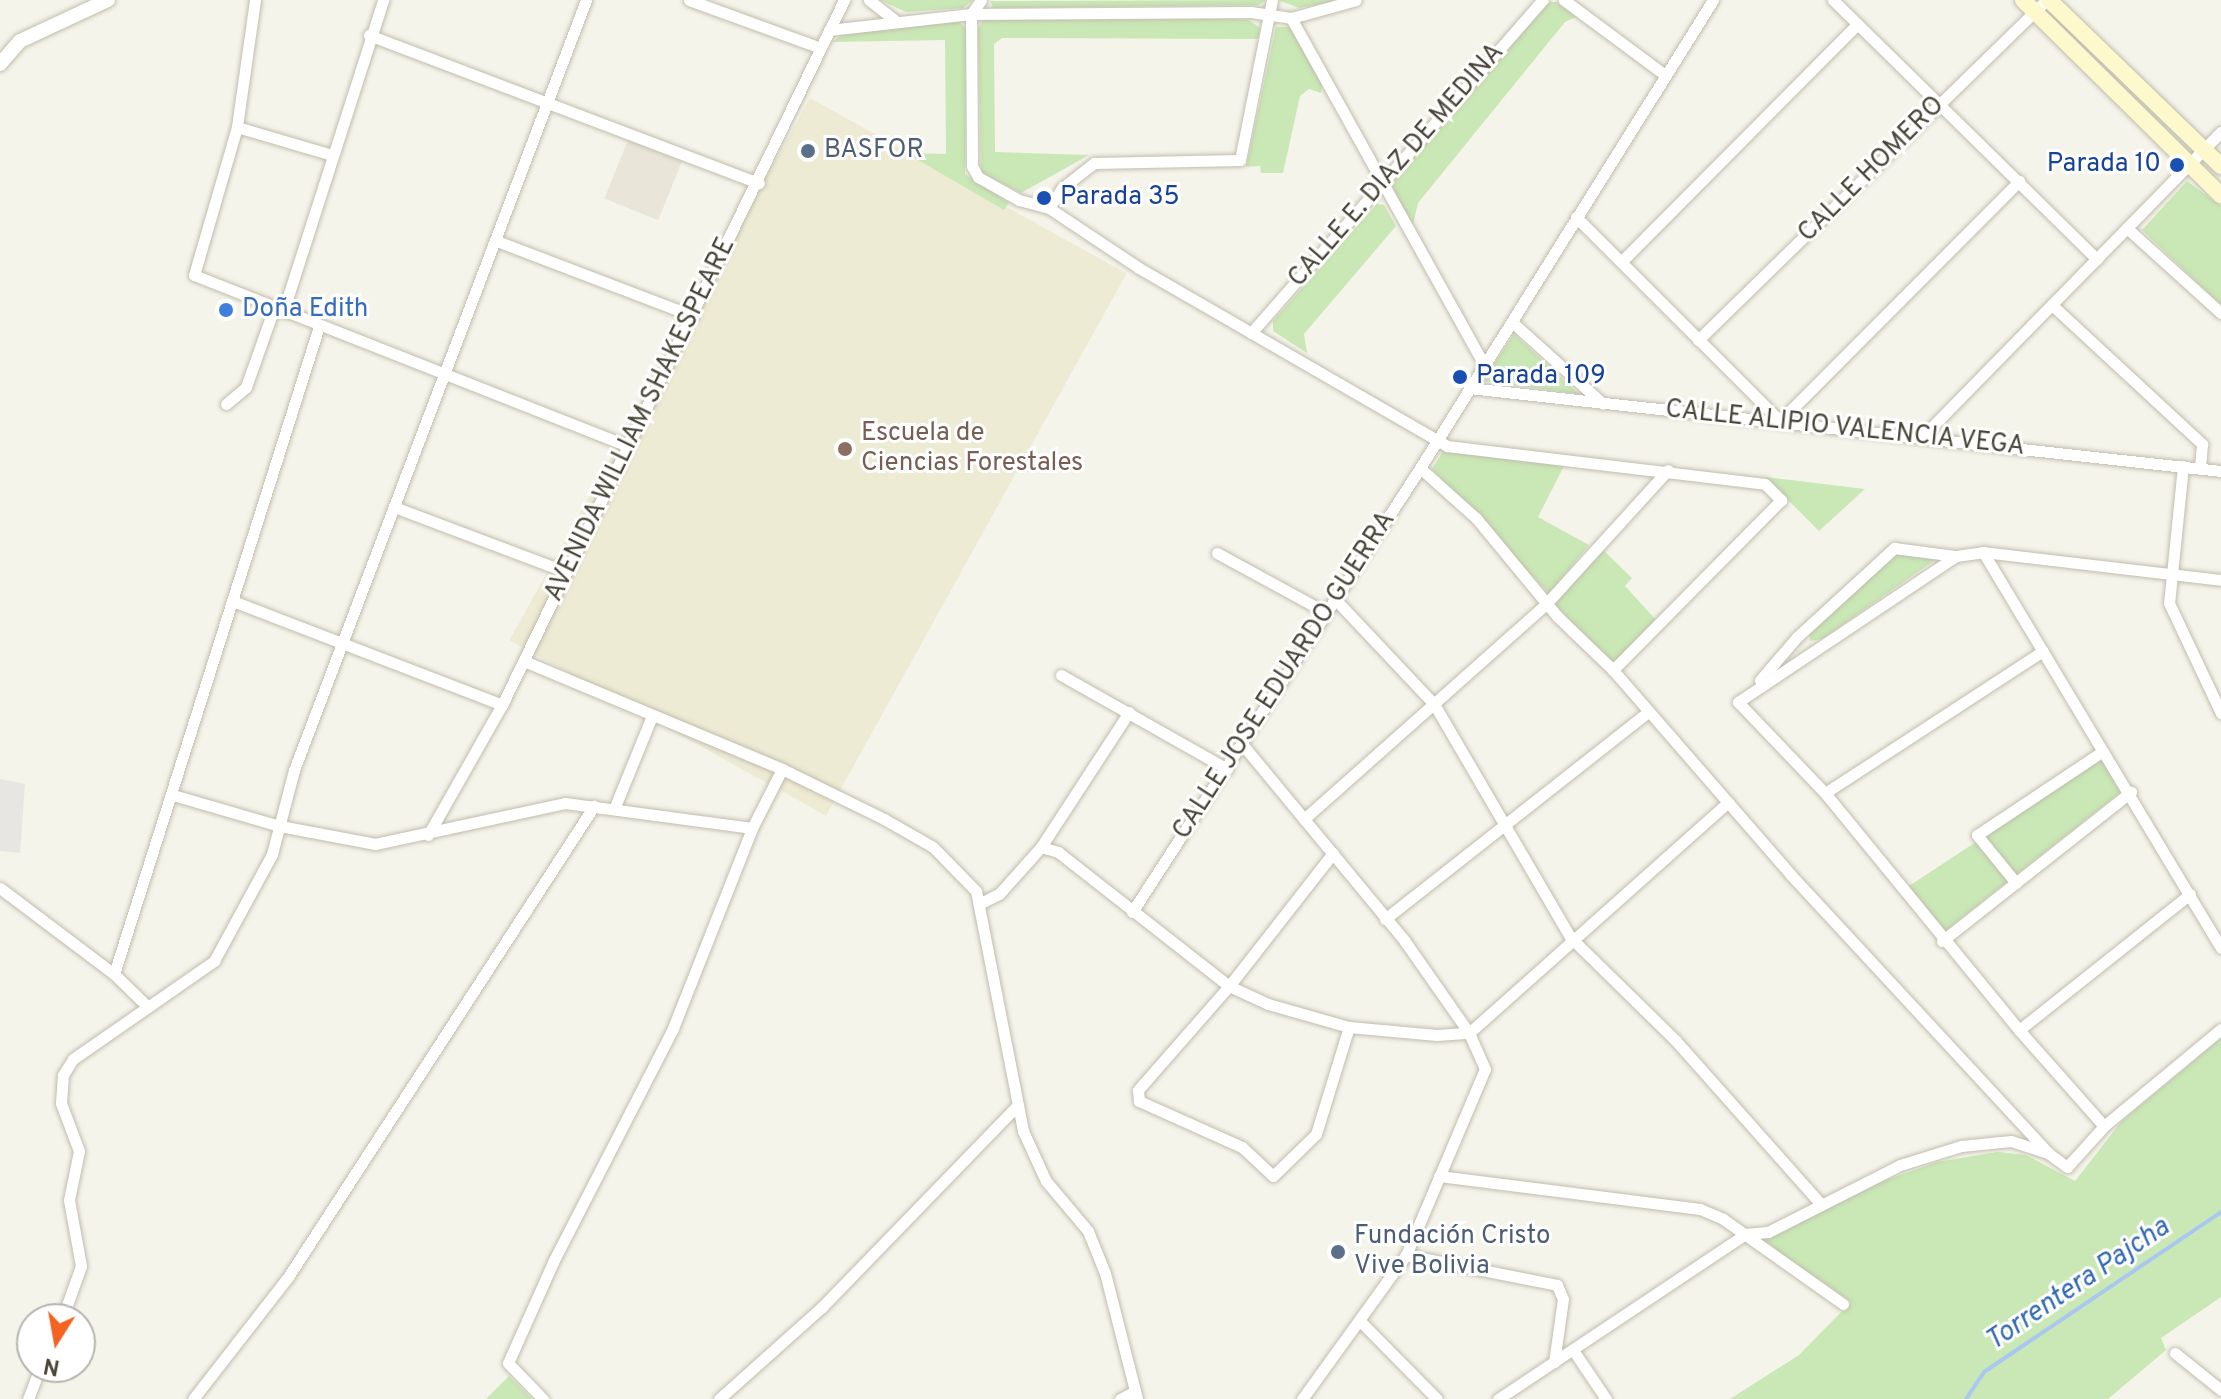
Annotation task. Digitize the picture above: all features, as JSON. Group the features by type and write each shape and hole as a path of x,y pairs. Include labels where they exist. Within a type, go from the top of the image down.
{"main road":[{"path":"2023,0 2044,4 2221,166"},
{"path":"2044,4 2191,168 2221,195"}],"street":[{"path":"0,64 20,41 108,0"},
{"path":"255,0 237,127 194,275 626,445"},
{"path":"226,404 246,387 279,310 383,0"},
{"path":"68,1303 81,1266 69,1200 79,1151 61,1103 63,1075 73,1059 214,961 272,854 294,770 397,508 586,0"},
{"path":"689,0 818,47"},
{"name":"AVENIDA WILLIAM SHAKESPEARE","path":"428,835 524,661 626,445 759,183 818,47 844,0"},
{"path":"869,0 893,19"},
{"path":"981,0 971,14 973,172 1019,200 1049,208 1251,333 1447,446 1765,484 1781,500 1613,670"},
{"path":"1049,208 1062,188 1094,163 1240,160 1272,0"},
{"path":"829,30 893,19 971,14 1269,15 1291,18 1356,0"},
{"name":"CALLE E. DIAZ DE MEDINA","path":"1251,333 1543,0"},
{"path":"1564,0 1665,75"},
{"path":"1469,388 1713,0"},
{"path":"1833,0 2097,259"},
{"name":"CALLE HOMERO","path":"1698,340 2044,4"},
{"path":"1291,18 1484,365"},
{"path":"1622,261 1857,24"},
{"path":"369,35 759,183"},
{"path":"237,127 332,155"},
{"path":"1923,436 2191,168 2221,132"},
{"path":"1576,217 1780,421 2019,181"},
{"path":"2129,230 2221,313"},
{"path":"497,241 693,316"},
{"path":"2052,305 2202,444 2200,468"},
{"path":"1512,322 1603,404"},
{"path":"114,974 319,326"},
{"name":"CALLE ALIPIO VALENCIA VEGA","path":"1469,388 2221,471"},
{"name":"CALLE JOSE EDUARDO GUERRA","path":"1132,912 1227,769 1469,388"},
{"path":"2183,466 2168,575 2169,603 2221,713"},
{"path":"1420,468 1476,518 1546,604 1613,670 1647,713 2048,1153 2067,1167 2104,1126 2221,1029"},
{"path":"1304,819 1546,604 1668,470"},
{"path":"397,508 566,572"},
{"path":"2104,1126 1942,941 1825,793 1738,702 1797,637 1894,548 1956,556 1983,552 2221,580"},
{"path":"1983,552 2131,792 2221,948"},
{"path":"1217,553 1325,612"},
{"path":"1749,692 1956,556"},
{"path":"1334,598 1434,704 1506,822 1571,938 1676,1041 1820,1203"},
{"path":"233,601 502,705"},
{"path":"1825,793 2043,651"},
{"path":"524,661 782,769 933,847 976,891 1023,1131 1046,1181 1088,1231 1136,1395 1120,1399"},
{"path":"1061,675 1227,769"},
{"path":"979,904 999,894 1041,847 1129,712"},
{"path":"1385,919 1647,713"},
{"path":"614,809 652,716"},
{"path":"1242,744 1385,919 1469,1033 1485,1069 1406,1255 1361,1322 1302,1399"},
{"path":"2016,883 1977,835 2103,751"},
{"path":"543,1399 508,1363 554,1260 673,1028 752,828 782,769"},
{"path":"1942,941 2131,792"},
{"path":"173,795 280,826 375,844 428,835 539,806 594,806 752,828"},
{"path":"1041,847 1058,852 1229,986 1268,1004 1349,1027 1469,1033 1571,938 1728,802"},
{"path":"193,1399 288,1277 594,806"},
{"path":"1333,853 1229,986 1138,1090 1139,1101 1242,1147 1273,1176 1316,1134 1349,1027"},
{"path":"0,888 114,974 147,1006"},
{"path":"2019,1030 2190,894"},
{"path":"719,1399 822,1307 1018,1105"},
{"path":"1498,1399 1745,1234 1768,1232 1900,1165 1961,1146 2011,1141 2048,1153"},
{"path":"1439,1176 1700,1209 1745,1234 1843,1304"},
{"path":"1406,1255 1557,1285 1563,1299 1554,1362"},
{"path":"1361,1322 1437,1399"},
{"path":"1573,1350 1606,1399"},
{"path":"2175,1353 2221,1390"}],"shaded area":[{"name":"Escuela de Ciencias Forestales","path":"810,98 1127,274 826,816 509,640"},
{"path":"628,140 682,162 658,220 604,198"},
{"path":"0,779 25,784 20,853 0,851"}],"green space":[{"path":"880,0 973,0 963,8 906,12"},
{"path":"1266,0 1259,5 993,8 990,1"},
{"path":"1278,0 1340,0 1299,8"},
{"path":"1547,2 1557,2 1576,17 1565,22 1418,203 1413,224 1392,191 1394,181"},
{"path":"957,19 966,29 965,174 1009,203 1004,210 906,153 946,154 945,40 832,42 845,33"},
{"path":"983,20 1249,20 1260,28 1258,39 1002,38 994,44 995,152 1089,155 1021,193 981,172 978,29"},
{"path":"1276,27 1290,27 1323,82 1321,93 1309,89 1300,96 1283,173 1261,173 1260,166 1246,167"},
{"path":"2187,181 2221,206 2221,305 2142,230"},
{"path":"1377,204 1384,205 1396,226 1304,334 1307,353 1273,331 1273,321"},
{"path":"1514,334 1579,394 1483,381"},
{"path":"1443,451 1564,466 1538,517 1589,545 1549,594 1432,469"},
{"path":"1765,477 1865,489 1819,531"},
{"path":"1601,548 1632,578 1625,586 1656,620 1613,665 1553,602"},
{"path":"1898,554 1935,560 1822,639 1810,641 1809,631 1879,564"},
{"path":"2102,759 2122,791 1945,931 1909,886"},
{"path":"2221,1038 2221,1297 2161,1338 2166,1350 2108,1399 1730,1399 1799,1355 1851,1302 1760,1239 1863,1188 1937,1162 1997,1152 2026,1155 2075,1181 2121,1122"},
{"path":"509,1376 532,1399 486,1399"}],"waterway":[{"name":"Torrentera Pajcha","path":"1966,1399 1984,1372 2221,1212"}],"place":[{"name":"BASFOR","path":"808,151"},
{"name":"Parada 10","path":"2177,165"},
{"name":"Parada 35","path":"1044,198"},
{"name":"Doña Edith","path":"226,310"},
{"name":"Parada 109","path":"1460,377"},
{"name":"Escuela de Ciencias Forestales","path":"845,449"},
{"name":"Fundación Cristo Vive Bolivia","path":"1338,1252"}]}
